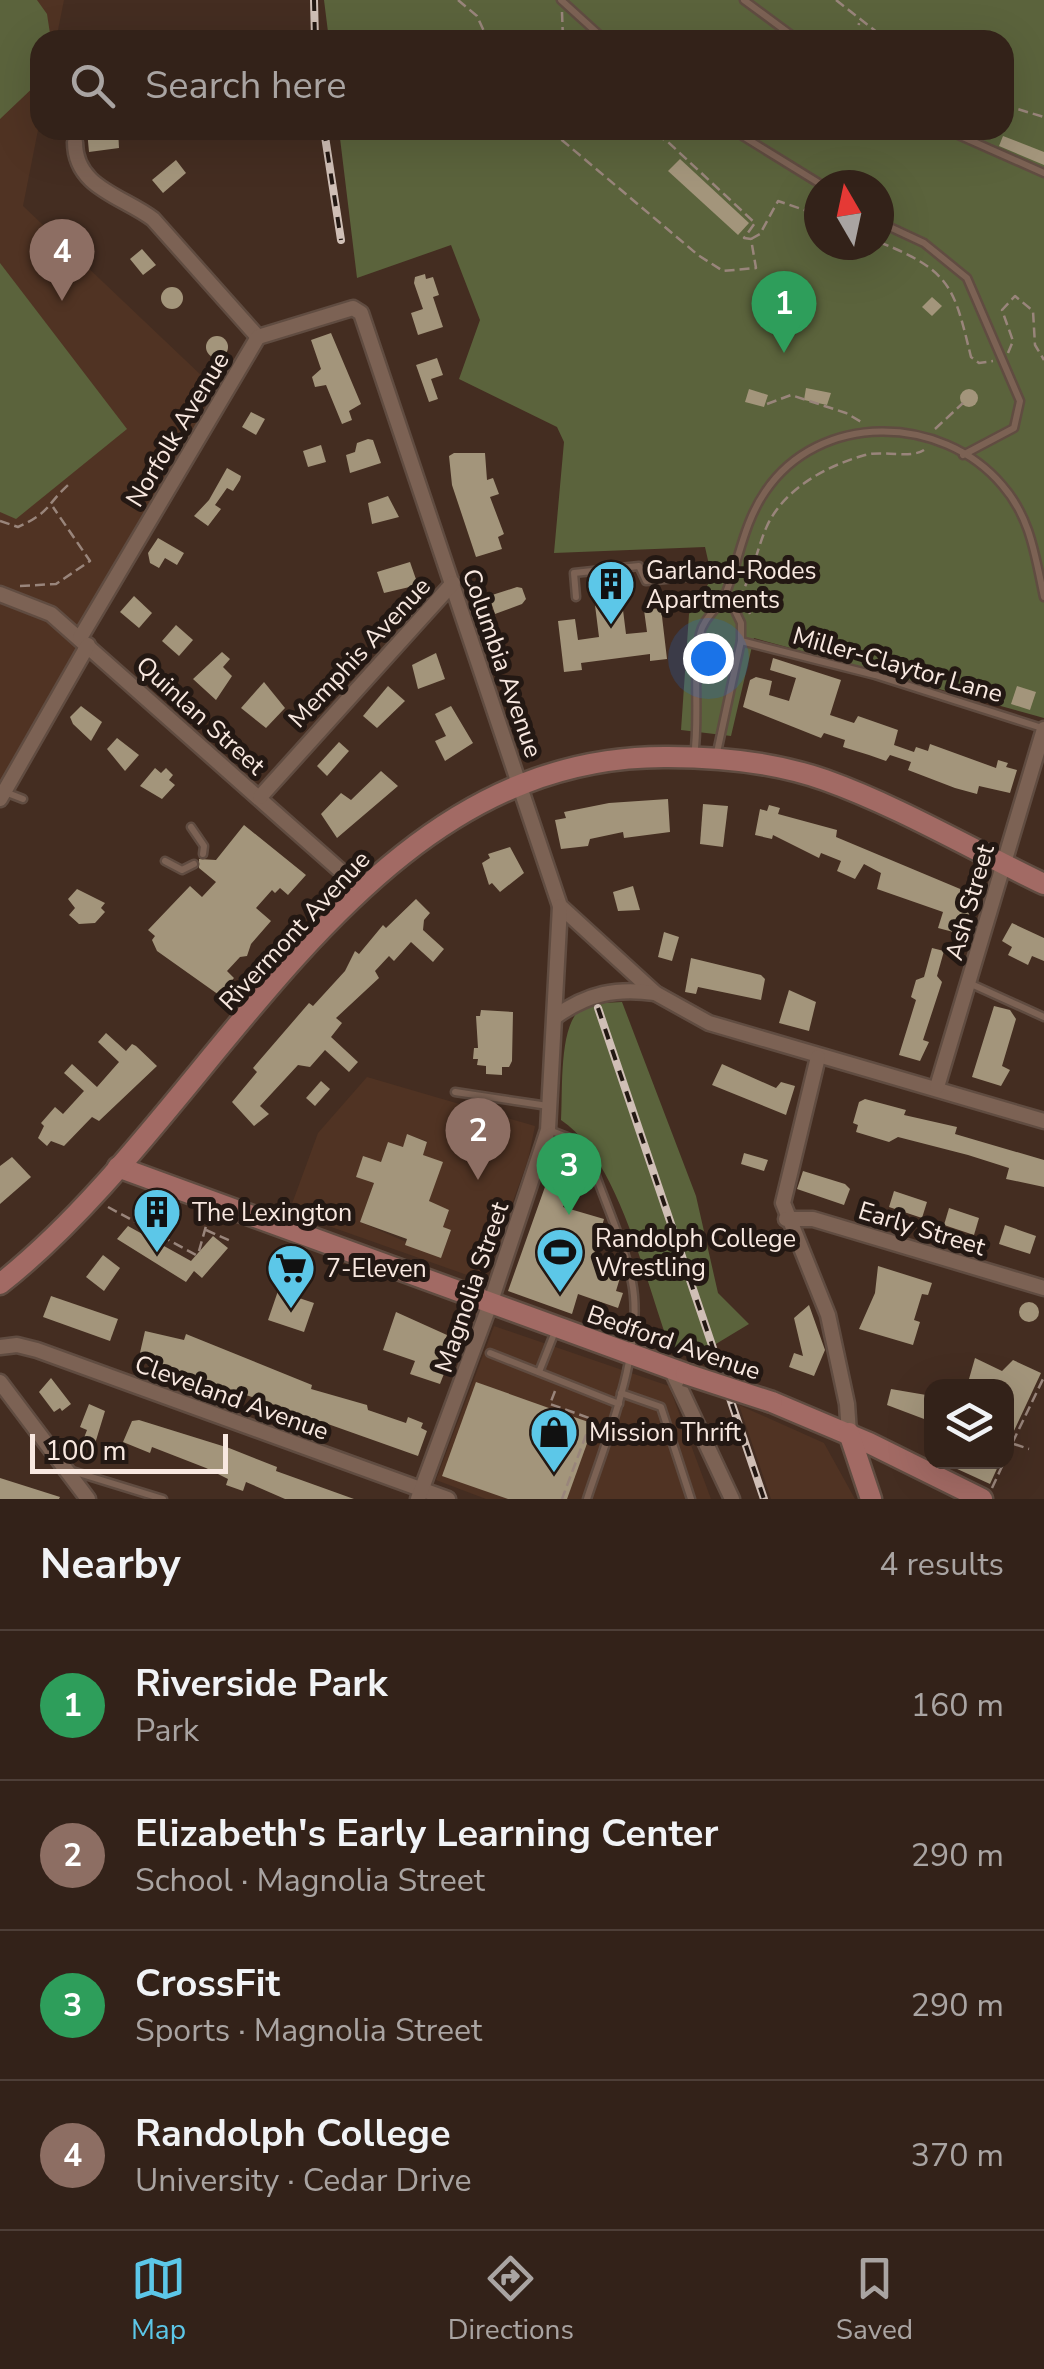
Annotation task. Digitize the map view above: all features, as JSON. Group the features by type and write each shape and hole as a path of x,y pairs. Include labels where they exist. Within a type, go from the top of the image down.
{"main road":[{"name":"Rivermont Avenue","path":"0,1284 47,1244 118,1167 360,888 438,825 520,784 599,762 716,758 826,780 1044,884"},
{"name":"Bedford Avenue","path":"118,1167 556,1328 772,1402 986,1494"},
{"path":"848,1433 871,1499"}],"street":[{"path":"75,142 84,174 106,194 134,204 154,219 258,338"},
{"name":"Norfolk Avenue","path":"2,796 84,641 258,338 338,310 353,308 361,313"},
{"name":"Columbia Avenue","path":"361,313 560,906 655,992 710,1023 1044,1120"},
{"name":"Memphis Avenue","path":"260,797 452,584"},
{"name":"Quinlan Street","path":"6,590 52,614 360,888"},
{"name":"Ash Street","path":"937,1087 1044,728"},
{"name":"Magnolia Street","path":"420,1494 490,1304 548,1130 560,906"},
{"name":"Columbia Avenue","path":"555,1016 601,992 655,992"},
{"path":"818,1057 783,1203 786,1219 828,1315 846,1398 848,1433"},
{"name":"Early Street","path":"786,1219 813,1219 1044,1288"},
{"name":"Cleveland Avenue","path":"0,1347 17,1344 37,1350 420,1494 448,1499"},
{"path":"679,1372 732,1499"},
{"path":"1,1385 88,1499"}],"lane":[{"path":"744,0 784,30"},
{"path":"564,4 594,30"},
{"path":"749,140 804,174"},
{"path":"970,140 1044,173"},
{"path":"894,229 924,243 967,278 1020,402 1014,428 963,456"},
{"path":"694,757 703,622 726,594 748,520 767,488 794,462 827,443 870,429 930,438 963,456 1002,484 1030,529 1044,597"},
{"path":"576,597 574,573 640,566 646,581 715,574"},
{"path":"716,758 742,623 726,594"},
{"name":"Miller-Claytor Lane","path":"740,641 875,675 1044,728"},
{"path":"2,796 23,799"},
{"path":"192,827 204,846 203,854"},
{"path":"165,861 182,870 194,864"},
{"path":"970,983 1044,1017"},
{"path":"455,1092 549,1106"},
{"path":"548,1130 585,1144 632,1281 635,1316 619,1404 587,1499"},
{"path":"538,1372 556,1328"},
{"path":"490,1354 619,1404"},
{"path":"621,1393 661,1407 692,1499"},
{"path":"66,1470 163,1499"}],"path":[{"path":"458,0 477,16 483,30"},
{"path":"836,0 874,30"},
{"path":"561,30 559,16 564,4"},
{"path":"856,30 861,20"},
{"path":"1014,108 1044,117"},
{"path":"561,140 644,213 723,271 756,268 750,239"},
{"path":"665,140 755,224 765,226"},
{"path":"750,239 765,226 778,201 804,210"},
{"path":"744,238 755,224"},
{"path":"739,234 750,239"},
{"path":"767,404 791,395 846,413 870,429"},
{"path":"750,614 742,592 783,498 856,458 878,451 916,455 924,452 940,420 962,404"},
{"path":"0,521 18,527 53,507 68,485"},
{"path":"6,590 47,587 68,579 90,562 53,507"},
{"path":"108,1208 197,1253 208,1219"},
{"path":"204,1229 234,1242"},
{"path":"1014,1440 1044,1377"},
{"path":"560,1380 550,1404 592,1419 562,1499"},
{"path":"1014,1445 1029,1450"},
{"path":"986,1494 1000,1469"}],"shaded area":[{"path":"0,0 64,0 58,30 30,30 30,140 36,140 23,206 223,396 0,785"},
{"path":"367,1077 535,1126 528,1160 484,1281 289,1212 318,1133","holes":["408,1135 427,1141 423,1155 442,1163 429,1201 449,1211 443,1227 451,1231 441,1257 360,1222 374,1183 356,1177 381,1162 388,1142 403,1147"]},
{"path":"494,1326 669,1386 711,1499 486,1499 436,1480"},
{"path":"739,1405 824,1443 855,1499 771,1499"}],"green space":[{"path":"0,0 37,0 47,14 49,30 30,30 30,90 0,119"},
{"path":"324,0 1044,0 1044,718 754,638 731,736 681,730 689,614 712,578 705,547 554,553 564,442 557,427 459,379 480,320 451,245 357,278 340,140 1014,140 1014,30 328,30"},
{"path":"0,263 127,429 16,519 0,512"},
{"path":"622,1002 696,1196 718,1293 749,1324 696,1356 669,1345 614,1191 581,1138 561,1120 566,1042 575,1015 592,1005"}],"building":[{"path":"88,140 119,140 119,148 89,152"},
{"path":"1001,140 1013,140 1044,152 1044,165 999,146"},
{"path":"680,159 749,223 738,235 668,171"},
{"path":"176,160 186,173 163,193 152,180"},
{"path":"142,249 156,265 143,275 130,259"},
{"path":"425,274 426,279 433,277 439,295 433,297 443,327 418,335 411,313 423,309 414,283 415,277"},
{"path":"172,287 180,290 180,306 172,309 164,306 161,298 164,290"},
{"path":"932,297 942,306 932,316 922,307"},
{"path":"331,333 361,404 349,411 352,420 342,424 326,385 315,387 312,377 321,369 311,340"},
{"path":"217,336 225,339 225,355 217,358 209,355 206,347 209,339"},
{"path":"437,358 443,375 431,379 438,399 429,402 416,365"},
{"path":"806,388 831,393 827,405 804,400"},
{"path":"749,389 768,395 764,407 745,402"},
{"path":"969,389 978,398 969,407 960,398"},
{"path":"251,412 265,419 256,435 242,427"},
{"path":"373,440 381,463 350,473 346,455 355,452 357,443"},
{"path":"321,445 326,462 308,467 303,451"},
{"path":"485,453 487,480 493,478 499,494 490,497 504,534 498,537 502,549 476,557 452,485 449,456"},
{"path":"227,468 241,476 240,480 233,491 227,488 215,505 221,509 208,526 194,516 209,500"},
{"path":"388,496 399,517 372,524 368,503"},
{"path":"158,538 184,553 177,565 165,558 159,568 150,563 148,553"},
{"path":"410,562 418,585 384,593 377,572"},
{"name":"Garland-Rodes Apartments","path":"620,586 626,634 647,632 644,610 661,608 667,659 650,661 650,654 581,663 582,670 564,672 558,621 575,619 578,640 599,637 593,589"},
{"path":"522,588 526,599 522,604 495,614 489,596"},
{"path":"134,596 152,613 139,628 120,612"},
{"path":"176,625 193,640 179,656 162,641"},
{"path":"222,652 230,659 223,667 232,676 216,700 193,679"},
{"path":"436,653 445,679 418,689 412,665"},
{"path":"773,658 841,680 830,715 854,723 858,716 898,730 894,745 914,752 916,747 928,751 930,744 996,768 998,760 1008,763 1006,767 1017,770 1010,793 979,786 977,794 955,788 908,770 911,762 890,755 886,761 843,747 845,740 824,733 821,738 743,707 750,680 756,677 772,681 769,695 789,701 796,678 770,670"},
{"path":"264,682 285,708 266,728 241,708"},
{"path":"388,686 405,701 377,728 363,716"},
{"path":"1017,686 1036,692 1030,710 1011,704"},
{"path":"81,706 102,722 91,741 70,717"},
{"path":"451,706 473,743 445,761 435,741 446,736 435,714"},
{"path":"117,738 139,755 125,771 107,749"},
{"path":"339,742 349,751 327,776 317,766"},
{"path":"155,768 161,773 166,768 173,775 169,780 175,785 162,799 140,786"},
{"path":"381,771 398,786 337,838 321,814 341,793 351,800"},
{"path":"668,799 670,832 624,838 623,832 590,839 588,846 561,849 555,820 566,818 564,812 609,803"},
{"path":"703,804 728,806 723,847 700,844"},
{"path":"769,805 780,808 778,814 837,830 836,837 965,891 971,896 971,910 961,934 938,928 943,912 877,889 881,873 864,864 855,879 837,871 841,861 821,853 819,858 773,835 772,839 755,835 760,809 767,811"},
{"path":"244,825 306,875 288,895 280,888 275,893 272,890 256,908 271,921 251,944 247,956 240,957 227,971 234,978 219,995 157,951 152,940 155,936 148,930 190,886 202,897 216,882 199,868 199,859 216,860"},
{"path":"510,847 524,873 500,892 492,883 489,885 482,863 490,858 488,854"},
{"path":"633,886 640,910 618,911 613,892"},
{"path":"77,889 105,903 101,908 105,912 95,923 79,924 69,915 75,908 68,899"},
{"path":"416,899 430,913 423,930 444,949 433,962 411,942 394,961 389,956 375,971 379,978 336,1018 342,1023 331,1037 358,1062 349,1072 325,1050 310,1067 298,1065 260,1106 269,1114 254,1126 232,1102 257,1072 253,1068 309,1003 313,1006 345,971 355,951 359,954 383,925 386,928"},
{"path":"1012,923 1044,938 1044,961 1032,956 1028,965 1008,955 1012,947 1002,941"},
{"path":"664,932 679,937 672,961 658,957"},
{"path":"932,948 944,951 937,976 942,982 923,1040 929,1042 920,1061 899,1055 916,1000 911,997 916,980 924,977"},
{"path":"691,958 761,975 765,979 761,1000 698,987 696,994 685,992"},
{"path":"789,990 816,1002 809,1031 779,1023"},
{"path":"994,1006 1010,1010 1016,1019 1002,1066 1010,1070 1001,1086 972,1077"},
{"path":"481,1010 513,1012 512,1061 509,1067 502,1067 502,1075 486,1074 486,1066 477,1065 478,1059 473,1059 474,1048 478,1048 476,1016 480,1016"},
{"path":"106,1033 126,1051 132,1044 136,1046 157,1066 99,1121 92,1117 64,1146 51,1141 47,1146 38,1138 44,1126 41,1123 55,1107 63,1114 84,1091 64,1073 72,1064 97,1087 119,1062 98,1042"},
{"path":"722,1064 776,1088 781,1082 795,1086 786,1115 712,1085"},
{"path":"321,1081 330,1089 315,1106 306,1098"},
{"path":"865,1099 906,1110 904,1115 957,1127 955,1134 1044,1160 1044,1187 1006,1179 1009,1168 968,1155 898,1137 889,1142 856,1132 858,1125 853,1123 859,1102"},
{"path":"407,1134 427,1142 423,1155 443,1162 429,1201 449,1210 443,1227 451,1230 441,1258 405,1245 407,1239 360,1222 374,1183 356,1177 363,1156 381,1162 388,1142 403,1147"},
{"path":"557,1153 583,1162 563,1207 604,1219 592,1261 622,1271 616,1291 623,1293 618,1308 578,1294 572,1314 508,1291"},
{"path":"744,1153 768,1160 764,1171 741,1164"},
{"path":"12,1157 31,1177 0,1204 0,1166"},
{"path":"803,1171 845,1184 850,1189 844,1205 797,1189"},
{"path":"894,1191 927,1202 922,1218 889,1207"},
{"path":"949,1208 979,1218 974,1235 944,1225"},
{"path":"1005,1225 1036,1236 1030,1254 999,1244"},
{"name":"The Lexington","path":"128,1226 191,1261 213,1236 228,1248 202,1278 194,1271 186,1282 117,1239"},
{"path":"103,1255 120,1268 104,1291 86,1277"},
{"path":"878,1266 932,1283 928,1295 922,1294 914,1320 920,1322 913,1345 859,1329 875,1293"},
{"name":"7-Eleven","path":"278,1291 314,1303 304,1332 268,1320"},
{"path":"51,1296 118,1319 110,1341 43,1317"},
{"path":"1025,1302 1033,1302 1039,1312 1033,1322 1025,1322 1019,1316 1019,1308"},
{"path":"809,1305 825,1350 814,1376 789,1367 794,1353 803,1356 794,1318"},
{"path":"396,1312 447,1335 437,1363 447,1366 440,1384 410,1374 415,1361 383,1350"},
{"path":"145,1331 184,1340 186,1334 312,1385 311,1389 367,1405 368,1410 406,1423 408,1417 423,1423 421,1428 427,1431 418,1456 139,1357"},
{"path":"975,1358 1002,1371 1013,1360 1041,1373 1014,1431 1014,1379 969,1379"},
{"path":"51,1378 71,1404 62,1411 60,1408 54,1412 39,1392"},
{"path":"476,1382 594,1424 567,1499 508,1499 442,1476"},
{"path":"891,1389 924,1395 924,1419 887,1405"},
{"path":"89,1404 105,1411 94,1447 82,1443 87,1430 80,1427"},
{"path":"132,1421 229,1448 277,1467 276,1471 354,1499 285,1499 246,1482 243,1491 226,1485 228,1479 206,1468 152,1447 150,1453 123,1442"},
{"path":"957,1469 997,1469 990,1484"},
{"path":"0,1478 60,1497 0,1499"}],"railway":[{"path":"314,0 315,30"},
{"path":"326,140 341,240"},
{"path":"598,1008 764,1499"}],"place":[{"name":"Randolph College","path":"62,301"},
{"name":"Riverside Park","path":"784,353"},
{"name":"Garland-Rodes Apartments","path":"611,626"},
{"name":"Elizabeth's Early Learning Center","path":"478,1180"},
{"name":"CrossFit","path":"569,1215"},
{"name":"The Lexington","path":"157,1254"},
{"name":"Randolph College Wrestling","path":"560,1294"},
{"name":"7-Eleven","path":"291,1310"},
{"name":"Mission Thrift","path":"554,1474"}]}
